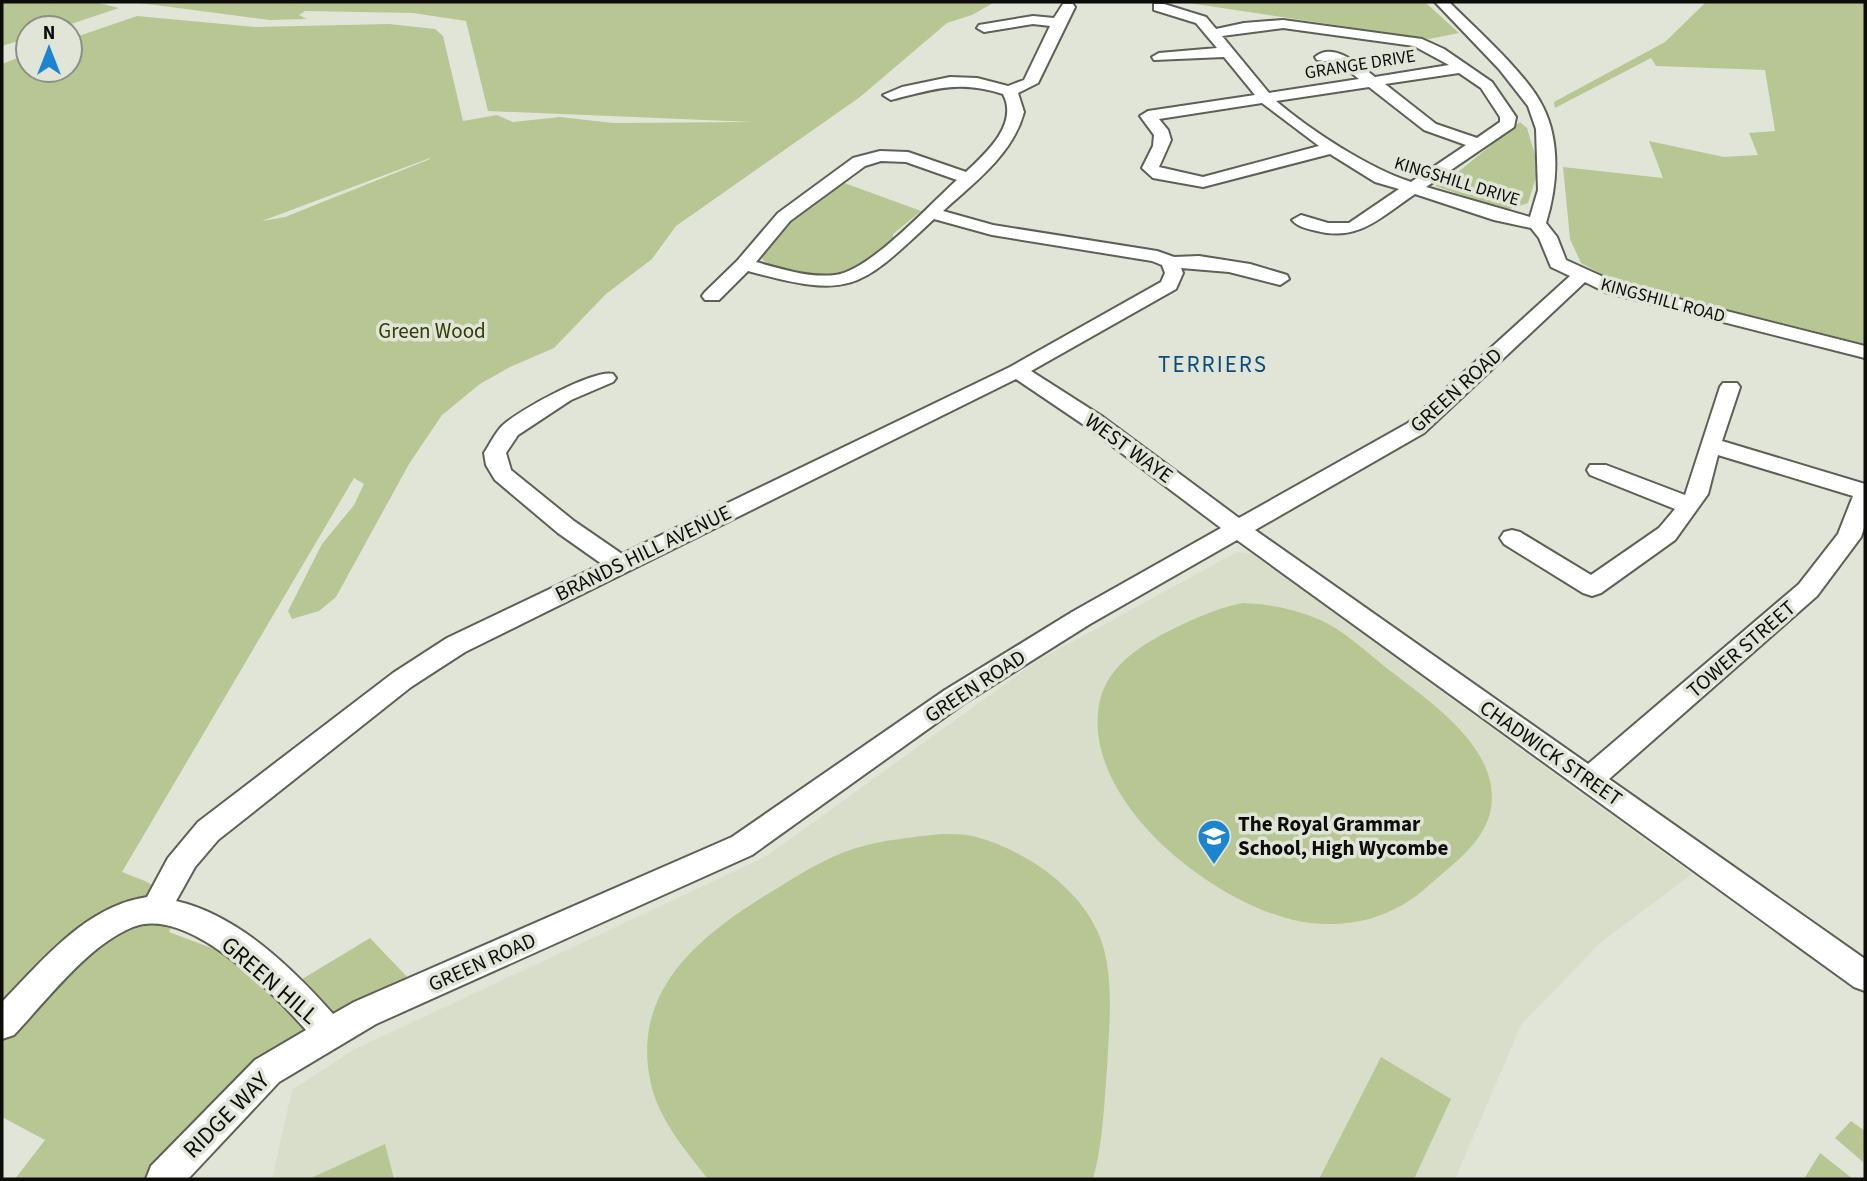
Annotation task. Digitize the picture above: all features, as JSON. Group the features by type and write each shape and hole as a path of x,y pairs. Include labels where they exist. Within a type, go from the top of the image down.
{"street":[{"path":"1441,2 1504,66 1535,105 1544,129 1547,190 1539,209 1537,223"},
{"path":"1009,91 1030,83 1068,7"},
{"name":"KINGSHILL DRIVE","path":"1159,7 1200,20 1272,106 1381,178 1500,216 1537,223"},
{"path":"984,28 1033,20 1058,23"},
{"path":"1212,34 1244,27 1283,24 1417,43 1439,52 1487,85 1508,117 1508,124 1355,227 1341,230 1318,227 1301,220"},
{"path":"1159,57 1228,52"},
{"path":"1322,57 1343,59 1430,127 1480,144"},
{"name":"GRANGE DRIVE","path":"1332,148 1203,182 1159,174 1150,168 1165,139 1164,132 1148,116 1461,68"},
{"path":"744,265 816,280 846,279 868,269 993,156 1016,114 1016,103 1009,91 984,82 952,79 913,83 891,95"},
{"path":"712,296 744,265 784,217 859,163 880,156 908,157 968,178"},
{"path":"931,213 992,230 1157,256 1171,264 1197,262 1266,273 1280,279"},
{"name":"KINGSHILL ROAD","path":"1537,223 1548,237 1558,263 1581,276 1612,288 1865,352"},
{"name":"BRANDS HILL AVENUE","path":"158,910 166,885 181,860 208,831 402,680 456,645 1017,371 1169,285 1174,273 1171,264"},
{"name":"GREEN ROAD","path":"329,1034 365,1013 742,846 954,697 1081,618 1416,428 1581,276"},
{"name":"WEST WAYE","path":"1017,371 1095,422 1238,529"},
{"path":"606,377 564,396 510,430 495,453 497,465 503,475 566,527 619,564"},
{"path":"1512,538 1592,587 1667,534 1690,506 1697,494 1730,387"},
{"path":"1710,445 1865,494"},
{"path":"1598,470 1690,506"},
{"name":"TOWER STREET","path":"1588,780 1808,590 1849,537 1865,494"},
{"name":"CHADWICK STREET","path":"1238,529 1865,977"},
{"path":"2,1024 102,929 130,915 158,910"},
{"name":"GREEN HILL","path":"158,910 204,926 242,949 305,1005 329,1034"},
{"name":"RIDGE WAY","path":"164,1179 267,1072 329,1034"}],"shaded area":[{"name":"The Royal Grammar School, High Wycombe","path":"1237,552 1252,554 1692,874 1601,942 1521,1025 1455,1179 272,1179 292,1090 353,1050 765,857 1037,661"}],"green space":[{"path":"2,2 95,2 119,8 84,20 84,14 14,14 14,42 2,46"},
{"name":"Green Wood","path":"132,2 995,2 972,15 947,23 860,97 676,226 652,259 606,294 554,348 510,367 480,384 442,415 409,464 336,597 319,611 292,619 288,611 322,544 354,505 364,484 354,478 122,872 183,902 169,932 299,981 370,938 412,982 149,1179 15,1179 45,1140 2,1117 2,64 14,59 14,84 84,84 84,34 137,16 255,27 389,24 435,29 443,36 463,121 497,115 513,122 560,117 613,123 753,122 488,111 466,21 413,13 305,11 299,15 307,19 270,20","holes":["430,158 285,217 262,221"]},
{"path":"1182,2 1425,2 1459,33 1429,39"},
{"path":"1706,2 1865,2 1865,344 1616,282 1581,263 1570,239 1563,167 1663,178 1649,141 1724,157 1758,155 1749,133 1775,131 1765,70 1656,66 1651,58 1555,108 1554,102 1665,42"},
{"path":"1520,122 1527,128 1539,168 1528,203 1506,210 1435,186 1458,172"},
{"path":"839,181 921,211 893,234 893,240 875,257 854,270 827,275 797,273 771,265 762,259 765,249 782,228"},
{"path":"1243,603 1291,610 1336,628 1439,709 1473,745 1484,765 1491,786 1491,808 1482,832 1466,852 1401,906 1373,918 1326,924 1274,914 1236,898 1198,874 1163,845 1133,812 1111,776 1099,738 1100,700 1117,668 1135,651 1167,632 1213,611"},
{"path":"941,834 961,834 993,842 1033,862 1069,890 1095,926 1103,946 1109,975 1110,1006 1103,1124 1093,1179 708,1179 667,1122 651,1084 647,1050 651,1020 662,992 678,967 723,925 805,871 867,845"},
{"path":"1381,1057 1451,1099 1414,1179 1319,1179"},
{"path":"1851,1121 1865,1131 1863,1162 1835,1138"},
{"path":"385,1144 394,1179 309,1179"},
{"path":"1820,1153 1853,1179 1804,1179"}],"place":[{"name":"The Royal Grammar School, High Wycombe","path":"1214,866"}],"district":[{"name":"TERRIERS","path":"1213,364"}]}
